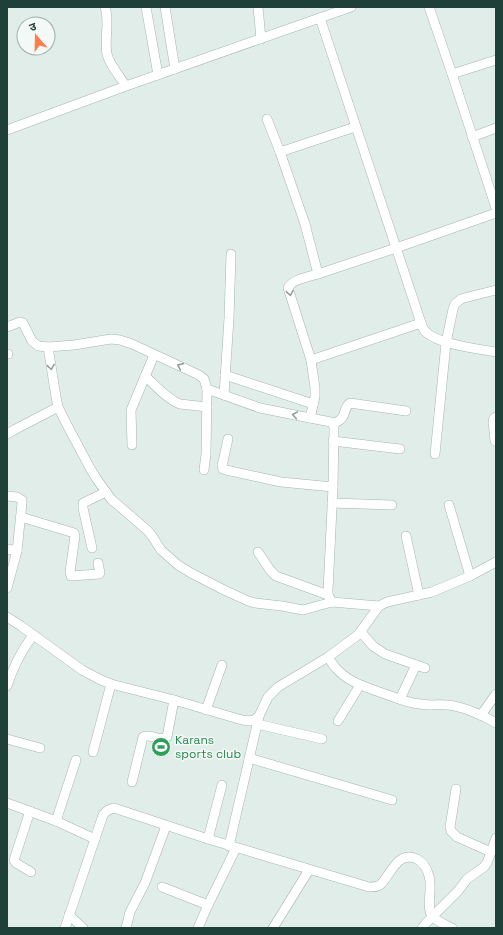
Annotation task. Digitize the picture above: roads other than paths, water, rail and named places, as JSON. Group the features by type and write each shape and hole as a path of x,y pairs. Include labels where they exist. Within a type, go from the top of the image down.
{"street":[{"path":"105,7 107,16 106,46 108,57 126,86"},
{"path":"146,7 158,75"},
{"path":"165,7 175,69"},
{"path":"258,7 261,39"},
{"path":"7,130 126,86 351,7"},
{"path":"429,7 496,208"},
{"path":"320,18 423,328 426,333 446,343 496,352"},
{"path":"452,74 496,60"},
{"path":"267,119 305,224 318,274"},
{"path":"280,152 355,126"},
{"path":"472,137 496,128"},
{"path":"310,418 315,397 311,360 288,288 290,284 295,281 496,213"},
{"path":"224,395 231,254"},
{"path":"435,454 446,343 453,309 461,299 496,290"},
{"path":"7,327 20,322 23,323 32,341 38,346 48,347 120,340 202,376 206,382 207,389 206,454 204,470"},
{"path":"311,360 421,323"},
{"path":"48,347 58,407 90,468 111,499 147,530 160,550 178,565 191,573 224,590 255,603 306,610 330,598"},
{"path":"132,445 131,410 154,355"},
{"path":"225,375 313,404"},
{"path":"145,376 168,397 177,403 207,407"},
{"path":"207,389 260,408 327,420 333,424 330,598"},
{"path":"333,424 343,417 346,406 350,403 406,410"},
{"path":"7,434 58,407"},
{"path":"495,441 493,420 496,416"},
{"path":"228,439 222,466 223,469 280,482 333,487"},
{"path":"333,440 400,449"},
{"path":"92,548 83,503 106,492"},
{"path":"7,496 17,497 22,500 17,551 7,588"},
{"path":"332,504 392,506"},
{"path":"449,505 470,576"},
{"path":"21,517 74,533 75,536 70,572 71,576 99,574 98,563"},
{"path":"406,536 419,595"},
{"path":"7,549 17,551"},
{"path":"258,552 276,576 330,598 379,606"},
{"path":"198,928 232,847 258,720 268,697 272,692 358,635 379,606 387,602 432,592 470,576 496,562"},
{"path":"7,617 82,670 101,680 242,720 258,720 322,739"},
{"path":"361,632 373,646 385,654 420,667 400,699"},
{"path":"7,686 14,667 34,635"},
{"path":"328,656 340,672 360,685 418,704 450,705 481,715 496,723"},
{"path":"206,710 222,665"},
{"path":"93,752 112,684"},
{"path":"338,721 360,685"},
{"path":"481,715 496,694"},
{"path":"132,782 143,737 147,735 161,739 167,737 174,700"},
{"path":"7,739 40,748"},
{"path":"249,758 392,800"},
{"path":"56,821 76,760"},
{"path":"208,839 222,785"},
{"path":"456,789 450,827 451,831 457,837 491,852"},
{"path":"7,803 56,821 95,839"},
{"path":"65,928 102,815 109,809 114,808 232,847 369,887 379,886 382,884 394,866 401,860 413,858 422,862 426,867 430,879 431,886 429,906 432,917 452,928"},
{"path":"30,811 14,860 16,863 31,872"},
{"path":"126,928 130,912 145,883 166,826"},
{"path":"422,928 458,891 467,879 484,867 496,838"},
{"path":"273,928 309,870"},
{"path":"162,887 208,905"},
{"path":"69,916 83,928"}],"place":[{"name":"Karans sports club","path":"161,747"}]}
